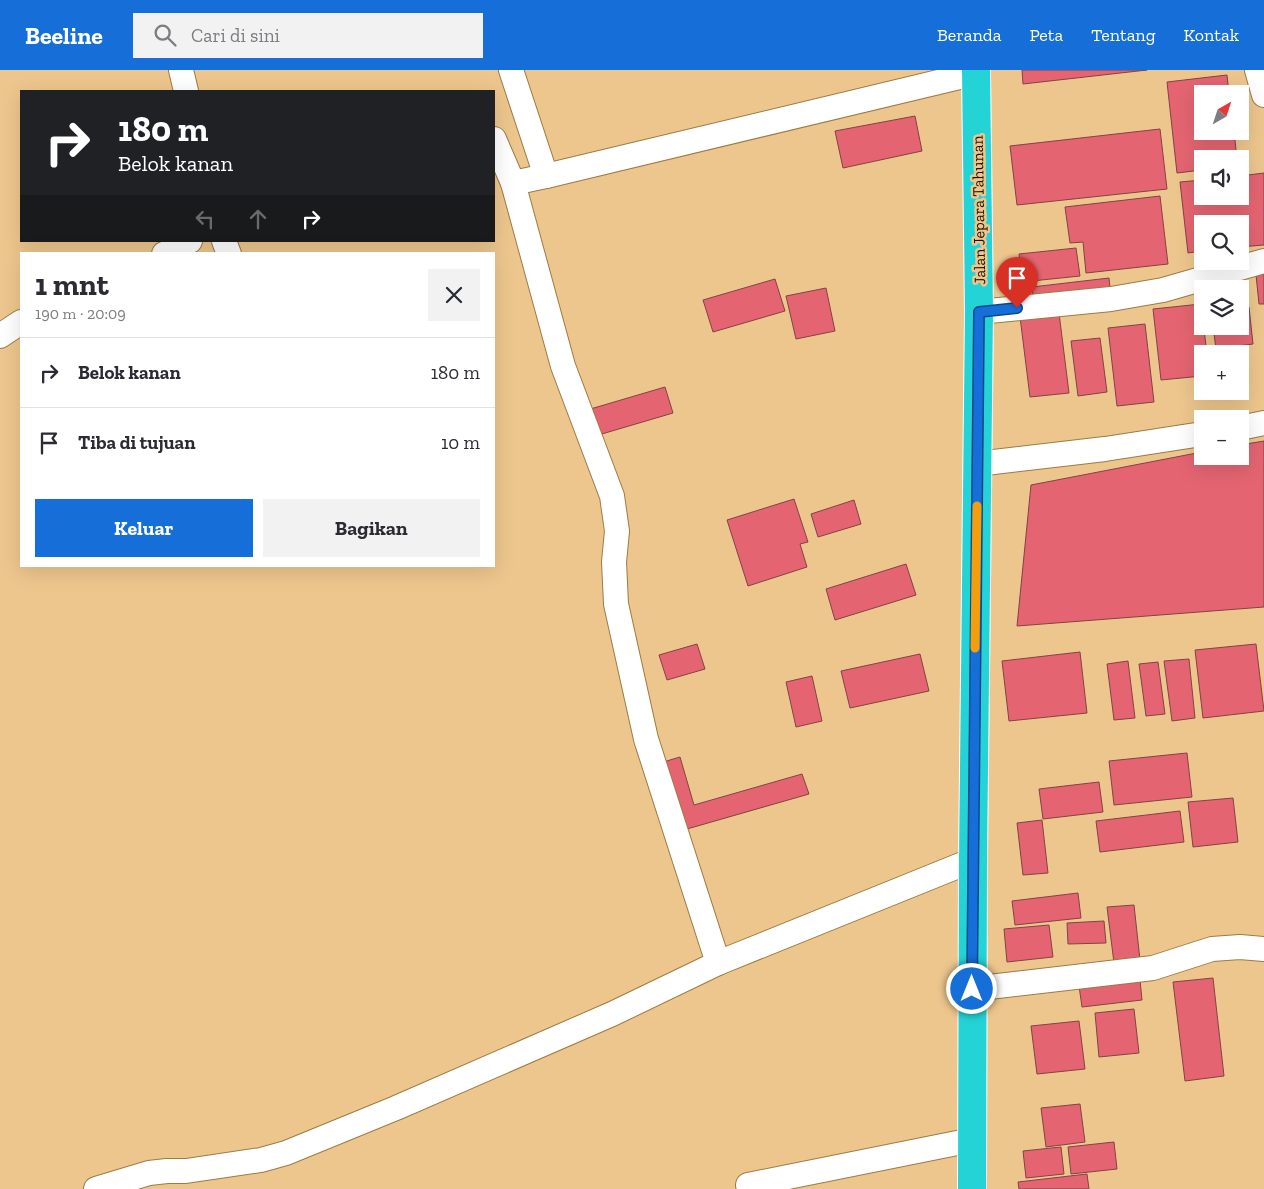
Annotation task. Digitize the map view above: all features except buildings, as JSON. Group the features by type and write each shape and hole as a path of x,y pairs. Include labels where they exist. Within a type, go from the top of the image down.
{"highway":[{"name":"Jalan Jepara Tahunan","path":"972,1189 973,860 979,312 976,71"}],"street":[{"path":"181,70 186,90"},
{"path":"511,70 546,176"},
{"path":"1257,70 1264,95"},
{"path":"513,183 976,71"},
{"path":"495,141 513,183 563,366 612,496 617,531 614,562 616,604 646,739 718,964"},
{"path":"168,252 188,242"},
{"path":"979,312 1110,299 1163,290 1264,261"},
{"path":"0,336 20,323"},
{"path":"1249,426 1264,423"},
{"path":"978,464 1105,449 1194,435"},
{"path":"96,1189 149,1173 186,1171 261,1160 286,1153 396,1108 612,1014 718,964 973,860"},
{"path":"972,989 1153,968 1212,949 1240,947 1264,949"},
{"path":"748,1185 972,1140"}],"slow traffic":[{"path":"975,648 977,506"}],"route":[{"path":"972,989 979,312 1017,308"}]}
